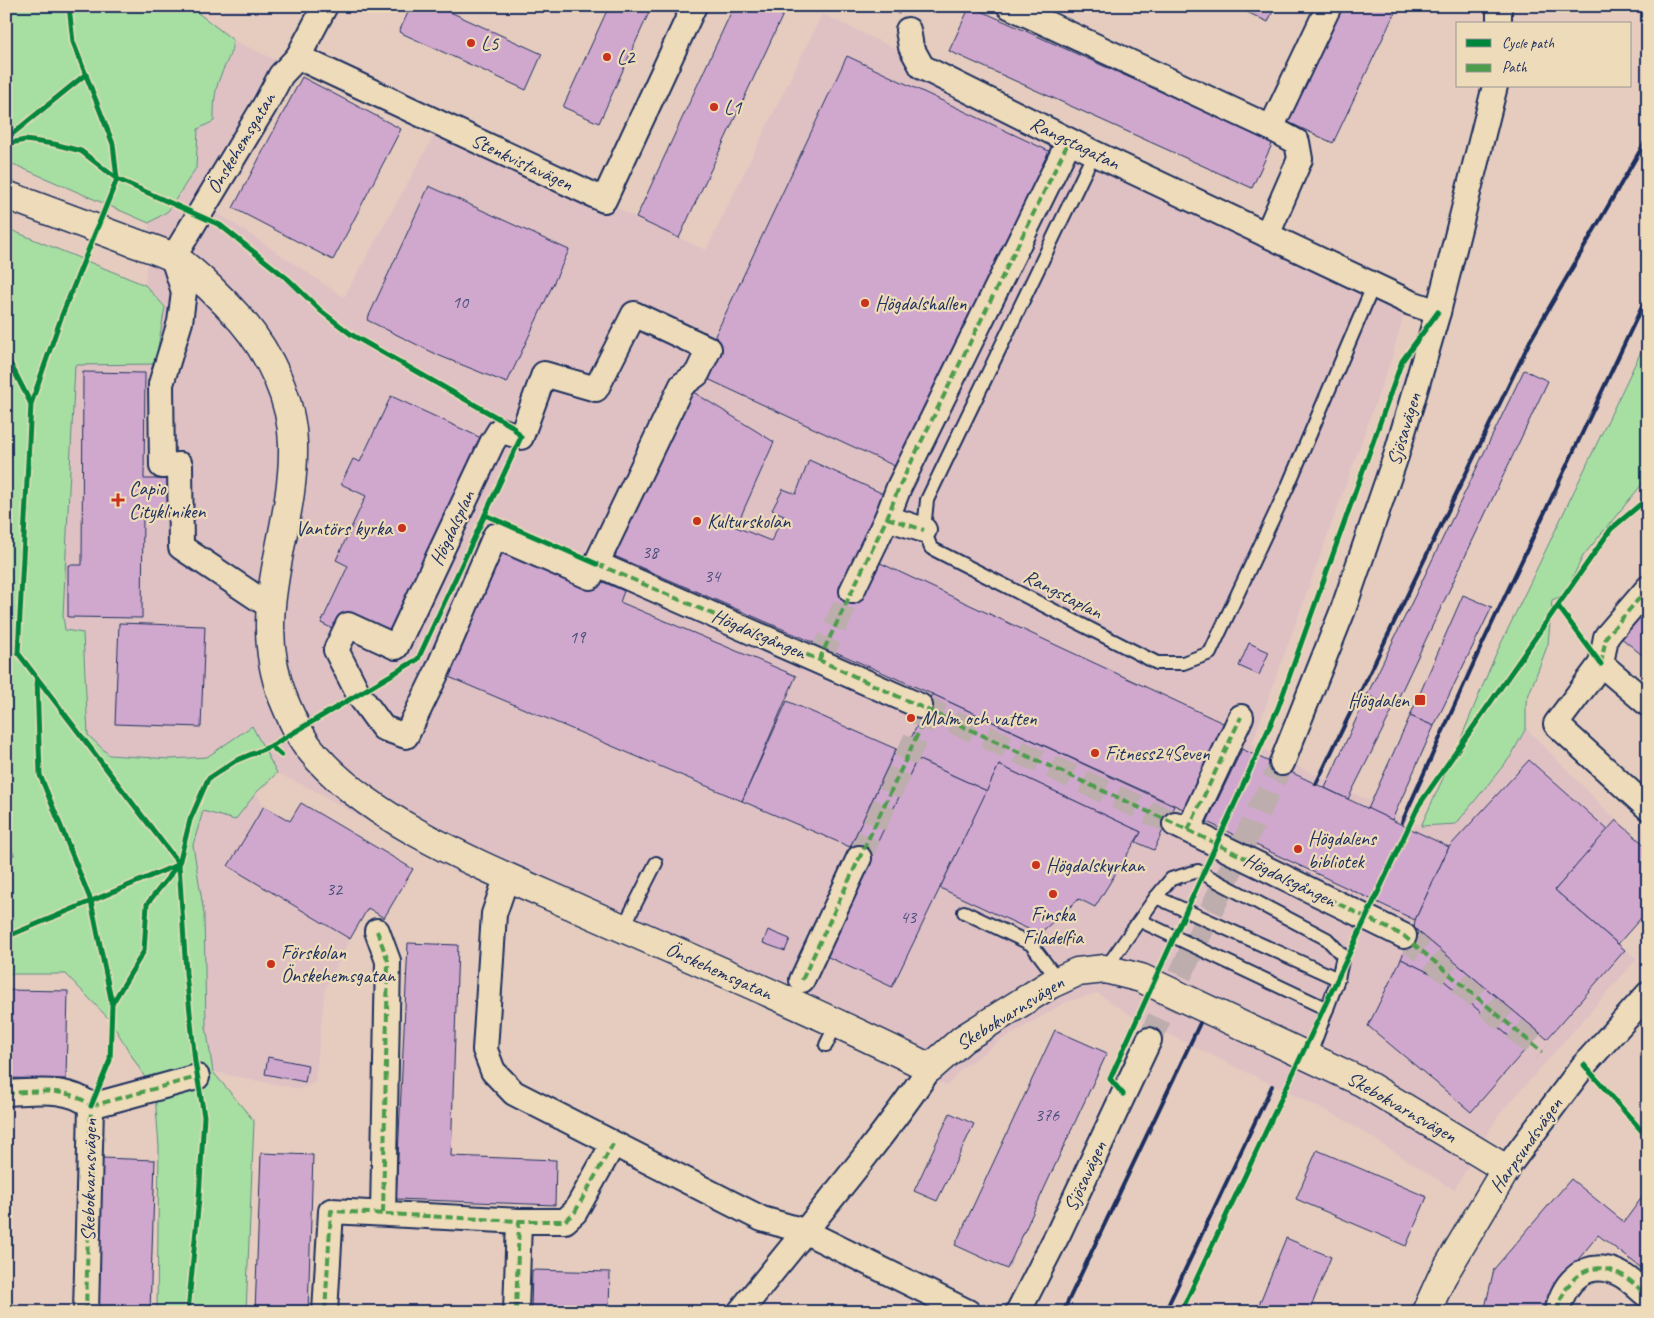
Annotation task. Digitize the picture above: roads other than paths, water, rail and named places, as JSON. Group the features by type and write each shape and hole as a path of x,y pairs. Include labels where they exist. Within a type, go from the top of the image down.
{"street":[{"path":"298,57 324,6"},
{"name":"Stenkvistavägen","path":"298,57 604,200 694,6"},
{"path":"1009,6 1271,128 1297,142 1300,159 1267,234"},
{"path":"1271,128 1329,6"},
{"path":"1498,22 1499,6"},
{"name":"Rangstagatan","path":"908,30 911,47 922,67 1094,153 1411,303 1438,312"},
{"name":"Önskehemsgatan","path":"173,258 281,75 298,57"},
{"name":"Sjösavägen","path":"1282,763 1343,610 1396,456 1438,312 1494,88"},
{"path":"852,591 887,518 899,486 1069,141"},
{"name":"Önskehemsgatan","path":"6,195 173,258 227,304 250,331 269,359 285,398 293,441 292,477 268,623 270,649 275,677 290,716 308,747 337,779 392,818 472,860 623,928 831,1034 930,1068"},
{"path":"173,258 184,292 180,322 161,384 162,466 180,465 181,547 271,607"},
{"name":"Högdalsplan","path":"634,314 709,349 697,374 682,385 597,564 590,577 494,536 437,672 406,736 383,728 359,696 336,650 348,624 396,647 492,443 500,430 521,437 544,374 596,389 634,314"},
{"path":"887,518 924,530"},
{"name":"Högdalsgången","path":"597,564 920,706"},
{"path":"1648,588 1606,637 1601,664 1556,724 1648,808"},
{"path":"1601,664 1648,704"},
{"name":"Högdalsgången","path":"1241,717 1182,827 1404,936"},
{"name":"Önskehemsgatan","path":"802,980 859,858"},
{"path":"507,876 494,914 485,1050 492,1071 514,1093 762,1218 804,1231 968,1312"},
{"path":"377,931 388,961 382,1213"},
{"name":"Skebokvarnsvägen","path":"740,1312 905,1105 930,1068 964,1039 1059,981 1078,972 1105,969 1141,978 1362,1082 1506,1169"},
{"name":"Harpsundsvägen","path":"1426,1312 1442,1277 1506,1169 1584,1065 1648,994"},
{"name":"Sjösavägen","path":"1018,1312 1059,1232 1149,1040"},
{"path":"91,1106 197,1077"},
{"name":"Skebokvarnsvägen","path":"6,1093 54,1091 81,1097 91,1106 86,1312"},
{"path":"325,1312 331,1211 519,1221 565,1221 575,1212 612,1144"},
{"path":"516,1312 519,1221"},
{"path":"1557,1312 1568,1283 1586,1270 1604,1269 1620,1274 1648,1296"}],"lane":[{"path":"924,530 927,500 1094,153"},
{"name":"Rangstaplan","path":"924,530 931,548 1157,663 1183,663 1210,653 1292,478 1374,284"},
{"path":"623,928 656,863"},
{"path":"1105,969 1171,879 1198,871 1327,939 1343,956 1338,979 1309,1057"},
{"path":"1156,897 1338,979"},
{"path":"964,912 1031,944 1059,981"},
{"path":"1141,920 1327,1009"}],"tunnel":[{"path":"819,660 852,591"},
{"path":"920,706 1175,824"},
{"path":"859,858 929,710"},
{"path":"1149,1040 1282,763"},
{"path":"1404,936 1542,1052"}],"railway":[{"path":"1316,784 1530,341 1648,137"},
{"path":"1402,822 1480,649 1648,294"},
{"path":"1063,1312 1200,1023"},
{"path":"1165,1312 1272,1086"}],"place":[{"name":"L5","path":"471,43"},
{"name":"L2","path":"607,57"},
{"name":"L1","path":"714,107"},
{"name":"Högdalshallen","path":"865,303"},
{"name":"Capio Citykliniken","path":"118,500"},
{"name":"Kulturskolan","path":"697,521"},
{"name":"Vantörs kyrka","path":"402,528"},
{"name":"Högdalen","path":"1420,700"},
{"name":"Malm och vatten","path":"911,718"},
{"name":"Fitness24Seven","path":"1095,753"},
{"name":"Högdalens bibliotek","path":"1298,849"},
{"name":"Högdalskyrkan","path":"1036,865"},
{"name":"Finska Filadelfia","path":"1053,894"},
{"name":"Förskolan Önskehemsgatan","path":"271,964"}]}
